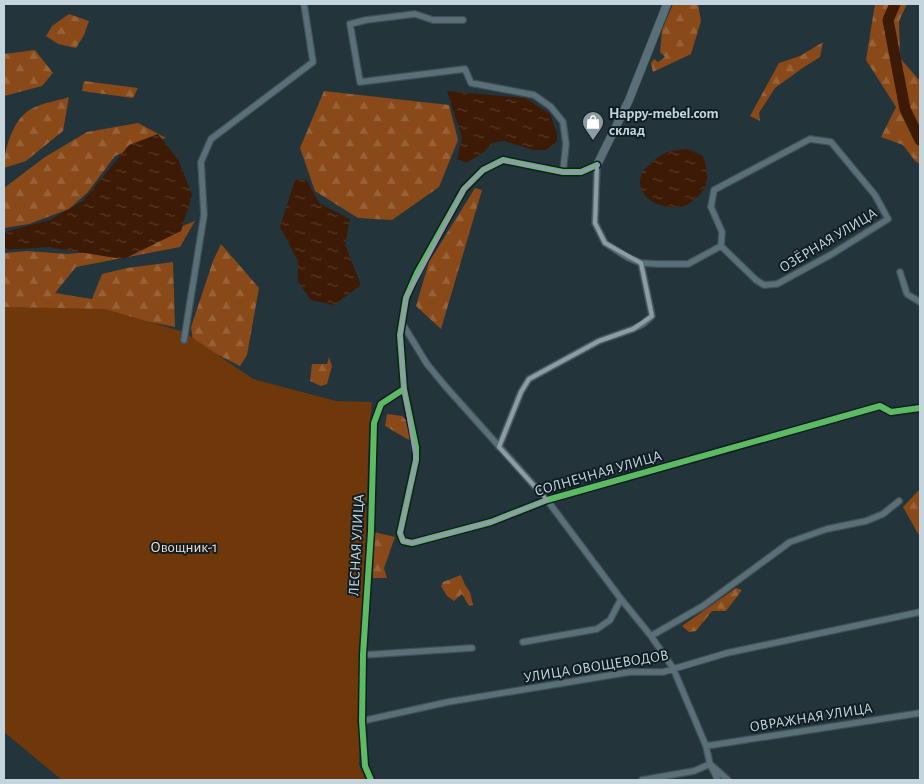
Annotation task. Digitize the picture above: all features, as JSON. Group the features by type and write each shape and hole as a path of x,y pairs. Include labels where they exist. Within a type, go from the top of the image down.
{"street":[{"path":"184,340 204,215 201,162 211,139 312,62 304,4"},
{"path":"667,4 629,100 597,165 595,223 605,243 627,257 641,263 688,264 721,246"},
{"path":"463,20 433,20 415,14 366,20 350,24 360,82 465,69 471,83 534,95 551,107 564,122 566,144 563,172"},
{"name":"ОЗЁРНАЯ УЛИЦА","path":"810,139 831,142 875,195 888,219 832,254 777,284 764,285 756,280 721,246 722,232 711,207 714,190 810,139"},
{"path":"404,389 400,335 406,298 417,273 464,189 483,170 503,160 563,172 581,172 597,165"},
{"path":"499,447 521,392 530,379 599,341 643,324 652,316 641,263"},
{"path":"900,272 907,294 920,302"},
{"path":"402,324 436,376 547,500 651,636 672,668 706,746 710,764 718,780"},
{"name":"СОЛНЕЧНАЯ УЛИЦА","path":"404,389 416,447 416,460 400,533 403,541 412,543 491,522 547,500 880,406 891,412 920,408"},
{"name":"ЛЕСНАЯ УЛИЦА","path":"371,780 365,766 362,721 363,655 371,531 374,423 381,404 404,389"},
{"name":"УЛИЦА ОВОЩЕВОДОВ","path":"651,636 703,606 790,542 827,529 866,521 884,514 899,501"},
{"path":"522,642 597,629 610,620 621,599"},
{"name":"УЛИЦА ОВОЩЕВОДОВ","path":"362,721 448,702 630,672 662,672 727,653 920,612"},
{"path":"363,655 472,648"},
{"name":"ОВРАЖНАЯ УЛИЦА","path":"706,746 920,713"},
{"path":"642,780 694,771 710,764"},
{"path":"710,764 728,780"}],"highlighted area":[{"path":"503,160 563,172 581,172 597,165 595,223 605,243 641,263 652,316 633,329 599,341 529,379 521,392 499,447 547,500 491,522 412,543 403,541 400,533 416,460 404,389 400,335 406,298 464,189 483,170"}],"green space":[{"path":"673,4 698,4 701,21 691,54 653,72 651,63 654,59 658,62 665,57 660,52 662,30"},
{"path":"875,4 907,4 899,21 900,58 920,81 920,164 915,161 903,145 881,137 896,107 866,60"},
{"path":"69,14 89,21 84,35 76,48 58,44 46,36 52,26"},
{"path":"823,42 820,57 775,88 759,113 760,121 750,116 779,63 800,56"},
{"path":"35,50 53,73 42,86 4,96 4,54"},
{"path":"84,81 138,88 133,98 82,91"},
{"path":"324,91 449,105 458,140 439,187 392,220 358,218 315,191 300,148"},
{"path":"69,97 63,131 26,161 4,168 8,144 19,120 31,109"},
{"path":"138,123 166,138 151,141 115,156 88,192 69,209 29,224 4,228 4,188 45,157 87,132"},
{"path":"475,188 482,190 441,329 416,306 429,262"},
{"path":"195,221 180,247 76,267 55,293 92,299 102,274 127,268 173,262 175,327 105,313 4,309 4,253 27,251 68,254 129,248"},
{"path":"221,244 259,288 247,355 240,366 193,342 191,327 213,261"},
{"name":"Овощник-1","path":"4,307 105,309 184,332 253,379 336,401 372,402 369,429 359,765 366,780 62,780 4,732"},
{"path":"329,357 332,366 327,384 321,386 310,381 312,364 327,364"},
{"path":"387,414 402,416 414,428 409,440 385,426"},
{"path":"920,489 920,537 903,507"},
{"path":"374,532 395,537 384,568 387,578 373,578"},
{"path":"461,575 470,592 473,605 469,606 462,594 454,601 447,596 441,586 443,582"},
{"path":"736,588 742,590 726,611 712,611 696,631 689,632 682,626"}],"water":[{"path":"447,91 525,98 550,114 557,133 557,141 546,150 533,150 504,141 492,143 483,153 466,163 457,159 462,138"},
{"path":"158,134 179,161 192,195 181,231 122,259 48,247 4,250 4,232 50,220 83,201 129,145"},
{"path":"687,149 703,156 707,179 701,194 687,205 679,207 662,205 646,197 640,182 645,169 663,154"},
{"path":"306,179 319,203 350,219 345,245 361,285 334,305 311,300 298,282 298,261 280,227 295,180"}],"waterway":[{"path":"895,4 888,20 905,109 920,140"}],"cycle path":[{"path":"371,780 365,766 362,721 363,655 371,531 374,423 381,404 404,389 400,335 406,298 417,273 464,189 483,170 503,160 563,172 581,172 597,165"},
{"path":"404,389 416,447 416,460 400,533 403,541 412,543 491,522 547,500 880,406 891,412 920,408"}],"place":[{"name":"Happy-mebel.com склад","path":"593,141"}]}
